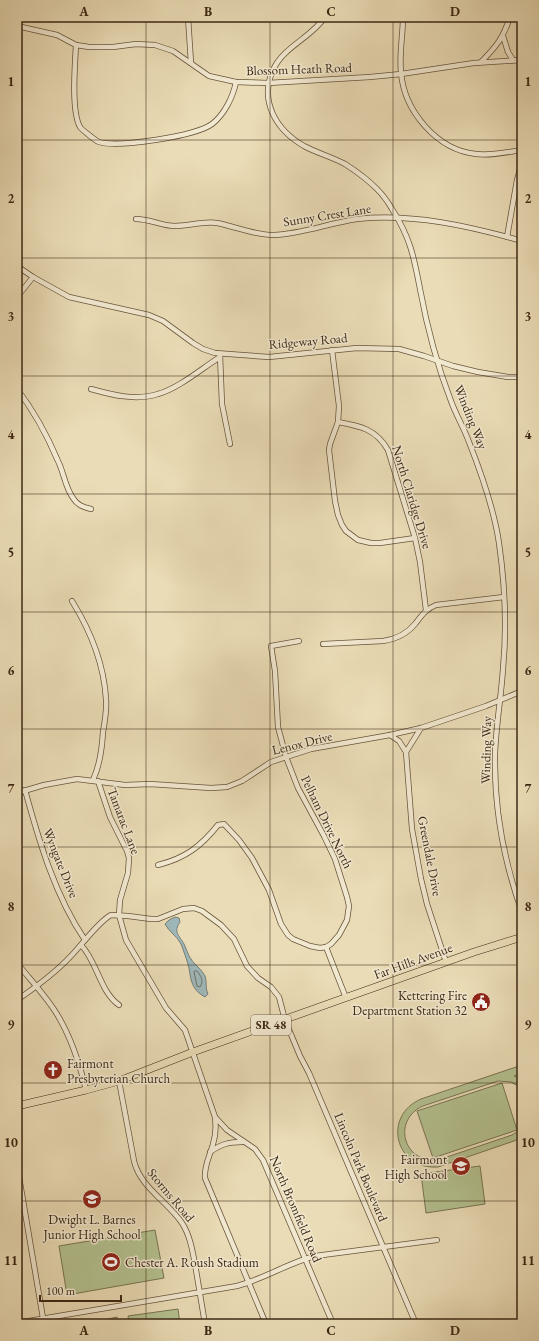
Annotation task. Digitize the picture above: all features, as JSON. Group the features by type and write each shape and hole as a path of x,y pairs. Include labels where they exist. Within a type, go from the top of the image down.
{"main road":[{"name":"Far Hills Avenue","path":"17,1106 119,1081 193,1052 446,962 522,937"}],"street":[{"path":"188,17 191,63"},
{"name":"Winding Way","path":"325,17 315,30 293,46 280,58 268,83 268,94 272,112 288,135 305,147 345,164 378,190 397,217 407,235 412,252 423,308 438,361 451,400 471,446 487,491 498,541 504,597 505,648 495,753 498,809 506,858 522,912"},
{"path":"403,17 401,74 407,98 426,127 442,141 461,151 478,155 522,150"},
{"path":"481,62 498,44 503,36 510,17"},
{"name":"Blossom Heath Road","path":"17,26 57,35 76,45 98,48 136,44 155,44 172,51 209,76 236,82 268,83 370,77 481,62 522,60"},
{"path":"503,36 508,52 513,60"},
{"path":"76,45 75,109 80,127 98,142 122,144 184,135 206,128 214,123 224,109 234,92 236,82"},
{"path":"508,237 516,180 522,162"},
{"name":"Sunny Crest Lane","path":"136,219 150,220 170,226 206,222 216,223 252,233 273,235 358,219 397,217 447,224 522,241"},
{"name":"Ridgeway Road","path":"17,266 33,278 69,297 153,316 203,349 220,355 269,357 364,348 399,349 453,366 478,372 508,377 522,377"},
{"path":"17,297 33,278"},
{"path":"332,350 339,406 338,422 329,450 338,515 342,525 351,536 358,540 371,543 380,544 415,538"},
{"path":"91,389 106,394 127,397 158,394 182,382 220,355"},
{"path":"220,355 222,404 230,444"},
{"path":"17,389 29,404 42,427 58,461 72,498 80,506 90,509"},
{"name":"North Claridge Drive","path":"338,422 363,427 377,435 384,443 390,457 415,538 423,578 426,610"},
{"path":"323,644 383,642 391,640 399,637 411,628 426,610 436,605 504,597"},
{"path":"72,601 93,642 101,670 106,699 102,750 96,781"},
{"name":"Pelham Drive North","path":"299,641 271,646 275,672 278,727 286,757 298,788 335,859 349,906 347,920 339,935 326,947"},
{"name":"Lenox Drive","path":"17,793 44,785 73,779 125,785 150,784 211,788 227,786 242,781 270,762 311,749 421,728 522,691"},
{"path":"390,735 399,741 406,752 421,728"},
{"name":"Greendale Drive","path":"406,752 409,801 416,854 427,904 446,962"},
{"name":"Tamarac Lane","path":"96,781 129,858 128,873 121,897 119,915"},
{"name":"Wyngate Drive","path":"25,790 34,824 48,864 74,923 85,940"},
{"path":"158,865 180,857 195,849 203,843 218,824 221,823 226,825 252,858 269,890 281,924 288,934 298,941 310,946 320,948 326,947 346,998"},
{"name":"Lincoln Park Boulevard","path":"119,915 151,919 165,917 188,908 194,908 202,911 221,924 228,931 237,945 247,966 258,978 276,992 279,997 285,1020 300,1056 309,1073 416,1324"},
{"path":"17,1000 37,987 58,970 108,916 119,915"},
{"name":"North Bromfield Road","path":"119,915 122,931 130,948 166,1008 183,1026 215,1117 227,1130 255,1149 263,1160 332,1324"},
{"path":"81,945 87,952 110,997 119,1005"},
{"path":"17,962 56,1013 76,1054 86,1090"},
{"name":"Storms Road","path":"119,1081 135,1166 143,1180 177,1216 187,1231 200,1293 204,1324"},
{"path":"215,1117 215,1135 205,1165 205,1178 266,1324"},
{"path":"210,1152 219,1145 230,1142 243,1142"},
{"path":"17,1165 43,1322"},
{"path":"17,1323 43,1322 236,1286 305,1259 437,1240"}],"green space":[{"path":"522,1065 522,1073 514,1076 522,1080 522,1088 511,1082 498,1081 423,1106 413,1113 407,1122 405,1131 406,1141 411,1150 418,1156 429,1160 441,1159 512,1135 522,1129 522,1137 438,1167 423,1166 412,1160 403,1151 399,1140 398,1129 401,1117 409,1107 421,1099"},
{"path":"502,1083 517,1130 433,1158 417,1111"},
{"path":"480,1166 485,1204 426,1213 421,1174"},
{"name":"Chester A. Roush Stadium","path":"155,1230 164,1278 67,1295 59,1246"},
{"path":"178,1309 180,1324 129,1324 128,1316"},
{"path":"117,1317 118,1324 86,1324"}],"water":[{"path":"175,917 179,918 180,922 177,931 189,956 205,976 208,994 205,997 195,988 181,944 165,924"}],"place":[{"name":"Kettering Fire Department Station 32","path":"481,1002"},
{"name":"Fairmont Presbyterian Church","path":"53,1070"},
{"name":"Fairmont High School","path":"461,1166"},
{"name":"Dwight L. Barnes Junior High School","path":"92,1199"},
{"name":"Chester A. Roush Stadium","path":"111,1262"}]}
